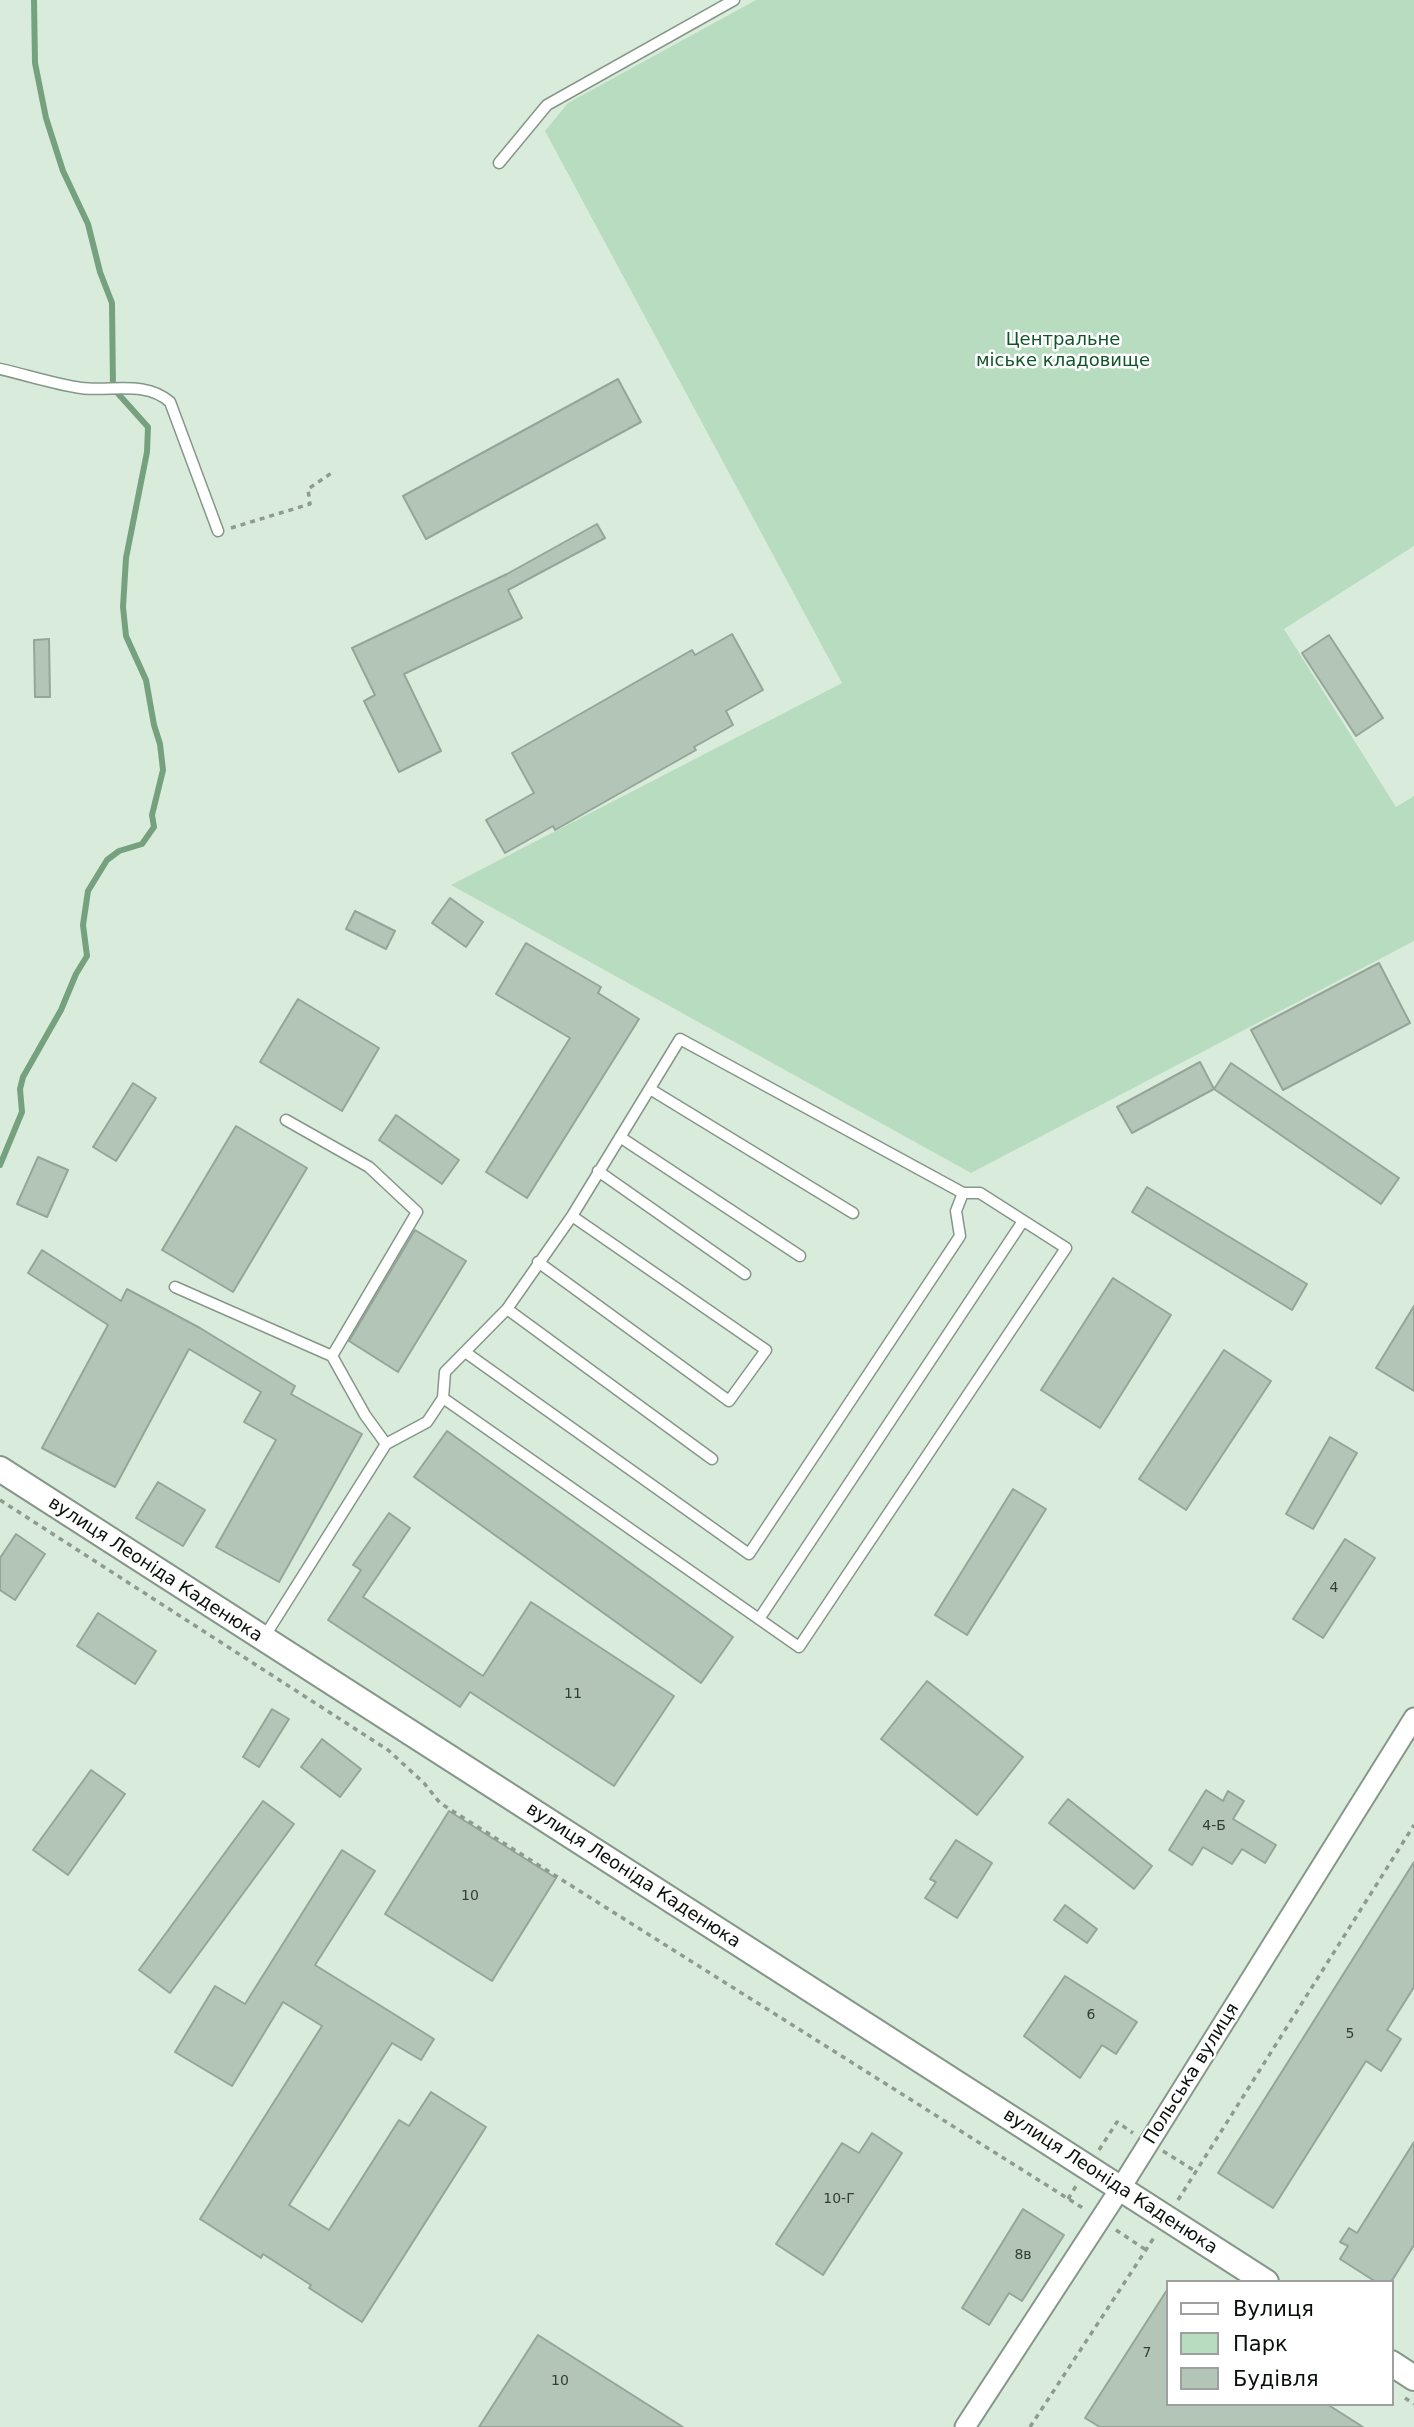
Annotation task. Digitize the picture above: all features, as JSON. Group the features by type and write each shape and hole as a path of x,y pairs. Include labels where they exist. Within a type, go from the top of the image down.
{"street":[{"name":"вулиця Леоніда Каденюка","path":"0,1469 1263,2280"},
{"name":"Польська вулиця","path":"965,2427 1101,2220 1414,1718"},
{"path":"1393,2364 1414,2378"}],"lane":[{"path":"499,163 547,105 734,0"},
{"path":"0,369 82,388 150,390 162,395 170,402 218,531"},
{"path":"263,1640 386,1444 427,1422 443,1398 445,1372 507,1309 572,1216 680,1039 963,1194 980,1193 1066,1248 799,1647 443,1398"},
{"path":"650,1089 853,1213"},
{"path":"286,1120 369,1167 417,1212 332,1356"},
{"path":"620,1137 800,1256"},
{"path":"598,1171 746,1274"},
{"path":"465,1352 749,1554 960,1236 956,1211 963,1194"},
{"path":"538,1262 729,1401 766,1350 572,1216"},
{"path":"759,1619 1023,1221"},
{"path":"175,1287 332,1356 365,1415 386,1444"},
{"path":"507,1309 712,1459"}],"path":[{"path":"218,531 310,504 308,489 333,472"},
{"path":"0,1500 388,1750 424,1783 440,1803 1146,2250"},
{"path":"1030,2427 1146,2250 1414,1825"}],"green space":[{"name":"Центральне міське кладовище","path":"756,0 1414,0 1414,546 1284,629 1396,807 1414,796 1414,941 971,1173 451,885 842,683 545,131 568,103"}],"building":[{"path":"618,379 641,422 426,539 403,496"},
{"path":"597,524 605,538 508,590 522,618 404,674 441,751 399,772 364,701 375,695 352,648 507,574"},
{"path":"732,634 763,690 726,711 733,725 694,747 696,750 555,830 553,826 505,853 486,820 534,793 512,753 692,650 695,655"},
{"path":"1329,635 1383,718 1356,736 1302,653"},
{"path":"49,639 50,697 35,697 34,640"},
{"path":"450,898 483,922 466,947 432,923"},
{"path":"355,911 395,931 386,949 346,929"},
{"path":"526,943 601,987 598,993 639,1019 527,1198 486,1172 570,1038 496,994"},
{"path":"1379,963 1410,1023 1283,1090 1251,1030"},
{"path":"298,999 379,1048 342,1111 260,1062"},
{"path":"1200,1062 1214,1089 1132,1133 1117,1107"},
{"path":"1231,1063 1399,1178 1381,1204 1214,1089"},
{"path":"133,1083 156,1098 116,1161 93,1147"},
{"path":"396,1115 459,1160 442,1184 379,1140"},
{"path":"236,1126 307,1168 233,1292 162,1250"},
{"path":"38,1157 68,1170 47,1217 17,1204"},
{"path":"1147,1187 1307,1284 1292,1310 1132,1212"},
{"path":"415,1230 466,1261 398,1372 349,1341"},
{"path":"42,1250 121,1301 127,1289 200,1328 295,1386 291,1394 362,1434 279,1582 216,1547 276,1440 244,1422 261,1392 189,1349 115,1487 42,1448 108,1325 28,1273"},
{"path":"1113,1278 1171,1315 1100,1428 1041,1390"},
{"path":"1414,1306 1414,1391 1376,1368"},
{"path":"1224,1350 1271,1381 1186,1510 1139,1479"},
{"path":"447,1431 733,1637 701,1683 414,1477"},
{"path":"1330,1437 1357,1453 1313,1529 1286,1514"},
{"path":"158,1482 205,1510 183,1546 136,1518"},
{"path":"1013,1489 1046,1509 967,1635 935,1615"},
{"path":"389,1513 410,1528 363,1597 483,1676 531,1602 674,1696 614,1786 470,1692 460,1707 328,1620 361,1570 353,1565"},
{"path":"16,1534 45,1554 15,1600 0,1590 0,1558"},
{"path":"1345,1539 1375,1558 1323,1638 1293,1619"},
{"path":"98,1613 156,1651 135,1684 77,1646"},
{"path":"927,1681 1023,1757 977,1815 881,1739"},
{"path":"272,1709 289,1719 259,1767 243,1757"},
{"path":"322,1739 361,1769 340,1797 301,1767"},
{"path":"91,1770 125,1794 68,1875 33,1850"},
{"path":"1206,1790 1223,1801 1228,1791 1244,1801 1233,1819 1276,1845 1265,1863 1242,1849 1232,1864 1203,1847 1192,1865 1169,1850"},
{"path":"1068,1799 1152,1866 1134,1889 1049,1823"},
{"path":"263,1801 294,1824 170,1993 139,1970"},
{"path":"449,1811 556,1878 492,1981 385,1914"},
{"path":"956,1840 992,1863 957,1918 925,1898 936,1882 930,1879"},
{"path":"342,1850 375,1871 315,1965 434,2039 421,2060 392,2043 289,2205 329,2230 399,2120 409,2126 431,2092 486,2127 362,2322 263,2254 261,2258 200,2219 322,2026 283,2002 232,2086 175,2052 215,1986 245,2004"},
{"path":"1414,1862 1414,1987 1387,2030 1401,2039 1381,2071 1366,2061 1273,2208 1218,2173"},
{"path":"1065,1905 1097,1929 1087,1943 1054,1920"},
{"path":"1065,1976 1137,2022 1116,2054 1102,2045 1080,2078 1024,2036"},
{"path":"872,2133 902,2153 823,2275 776,2244 842,2143 859,2153"},
{"path":"1414,2142 1414,2245 1392,2280 1373,2280 1340,2259 1348,2246 1340,2242 1349,2228 1357,2233"},
{"path":"1023,2209 1064,2235 1022,2301 1009,2293 989,2325 962,2308"},
{"path":"1166,2292 1166,2406 1330,2406 1363,2427 1100,2427 1085,2418"},
{"path":"538,2335 683,2427 479,2427"}],"waterway":[{"path":"0,1165 22,1112 20,1089 23,1077 61,1010 76,974 87,956 83,925 88,891 107,860 119,851 142,844 154,827 152,815 163,770 146,680 126,636 123,607 126,558 147,452 148,427 113,388 112,303 100,272 88,224 63,171 46,118 35,63 34,0"}]}
